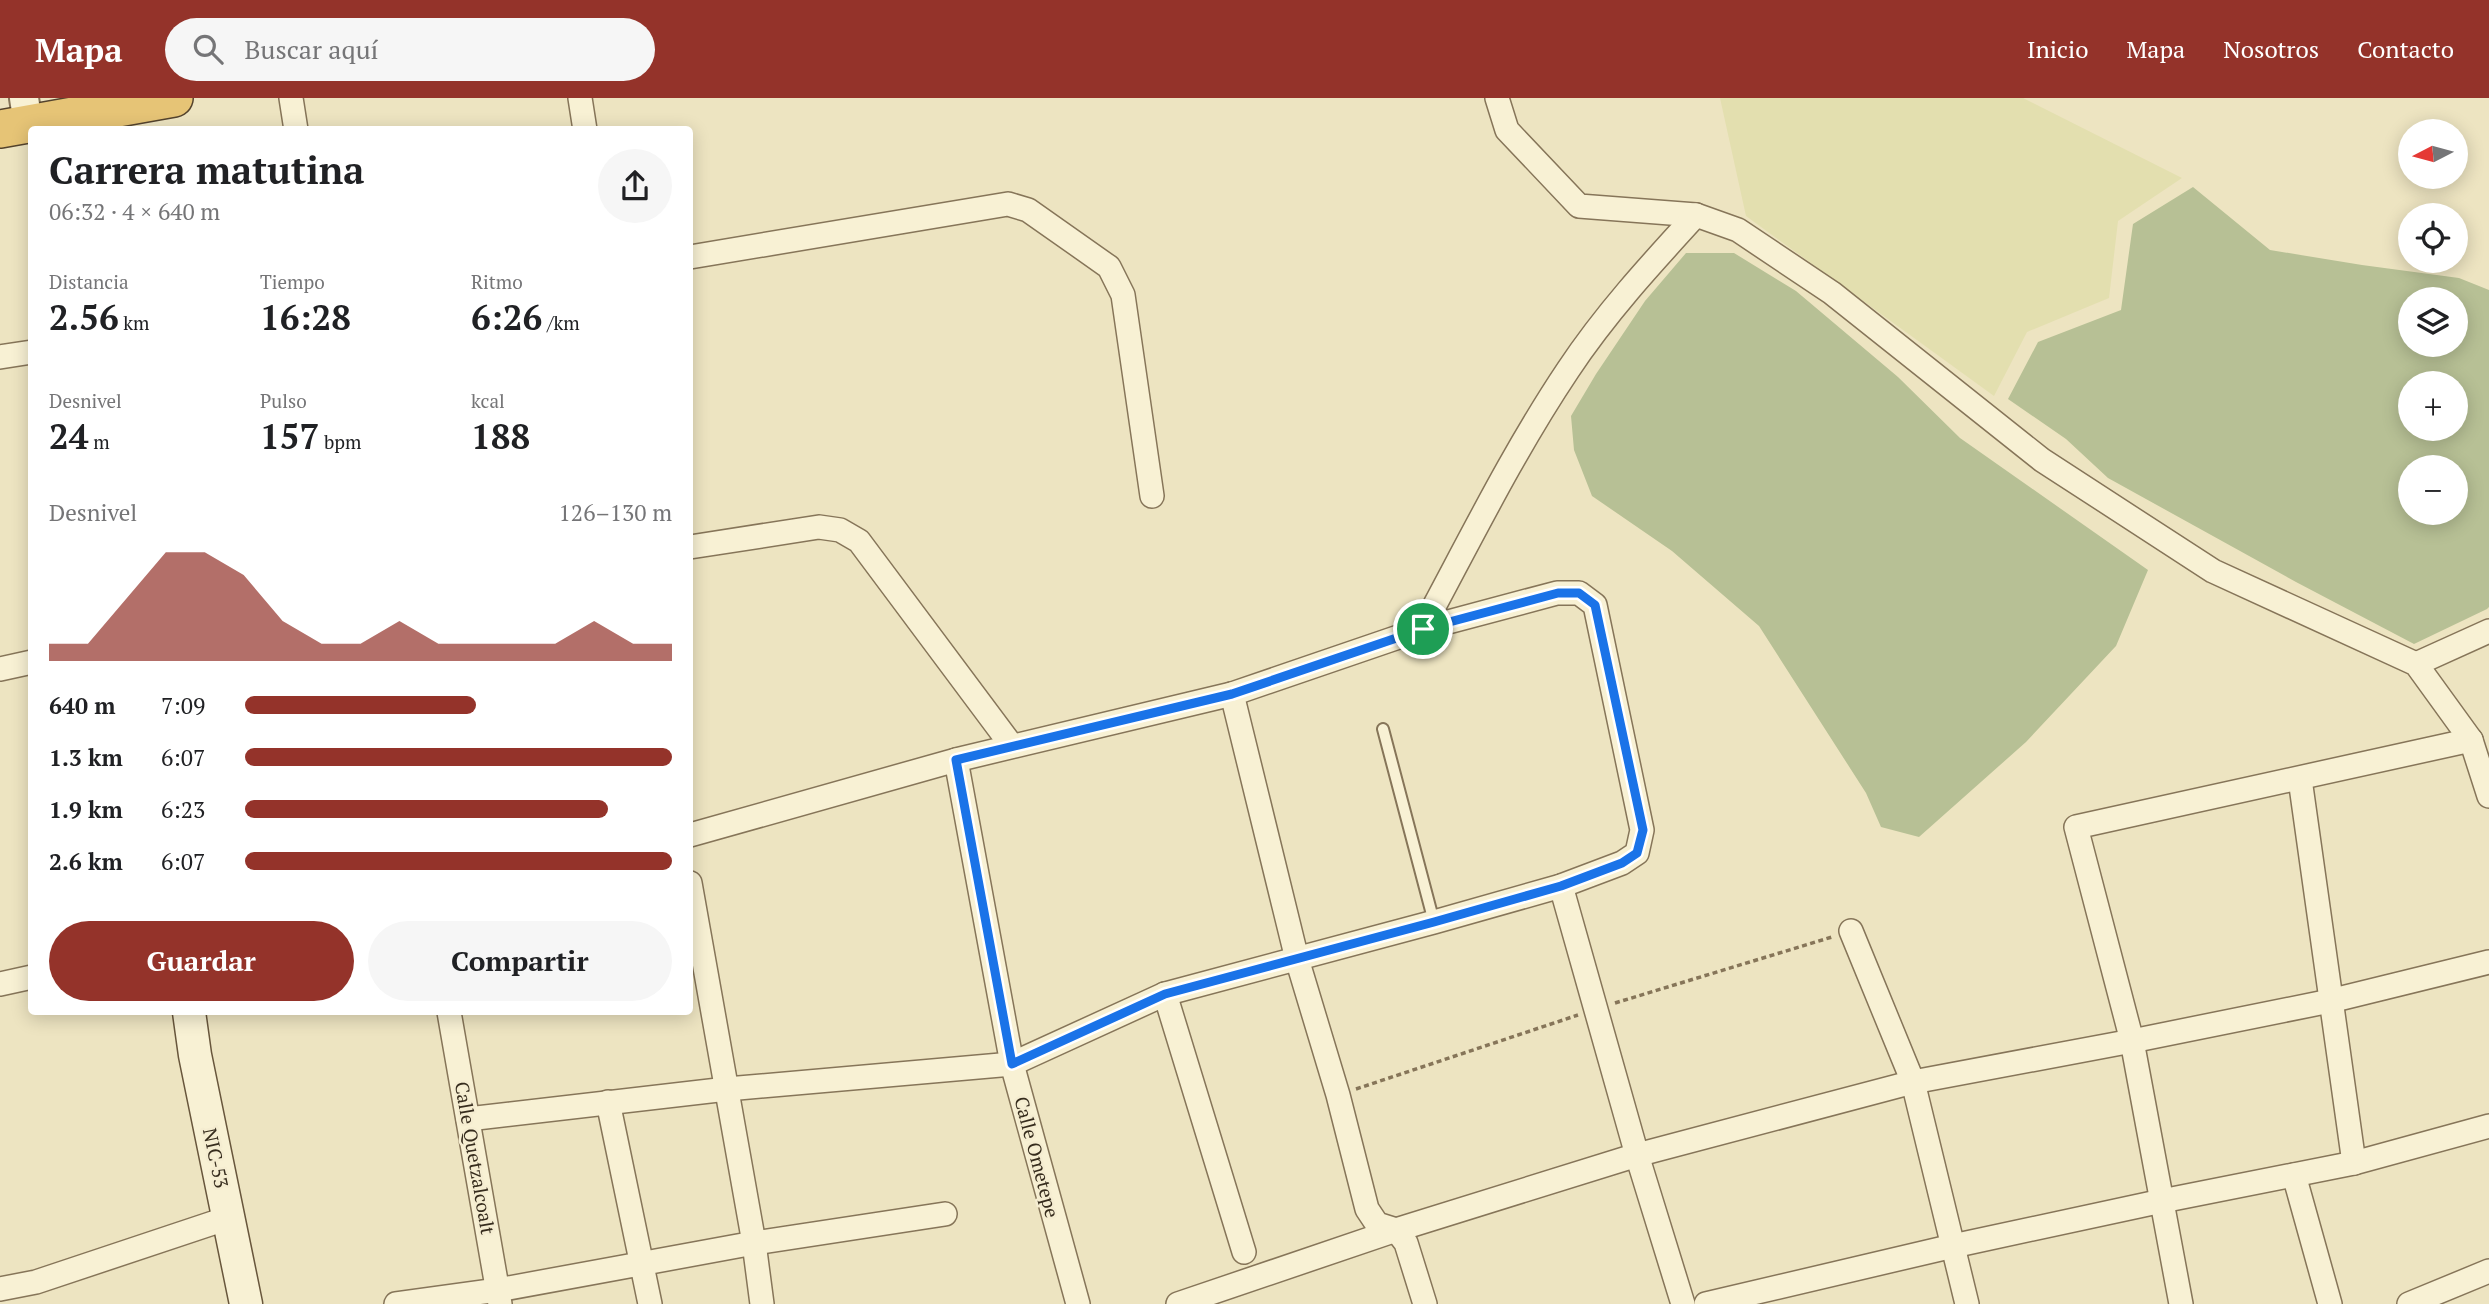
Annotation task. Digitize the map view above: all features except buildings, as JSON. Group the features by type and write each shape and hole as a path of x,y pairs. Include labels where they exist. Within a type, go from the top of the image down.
{"highway":[{"path":"16,123 174,98"}],"main road":[{"name":"NIC-53","path":"189,1015 195,1055 246,1304"}],"street":[{"path":"291,98 295,126"},
{"path":"580,98 584,126"},
{"path":"1497,98 1507,130 1579,206 1696,215 1738,230 1832,293 2042,460 2213,570 2416,664 2471,740 2489,796"},
{"path":"693,256 1008,204 1028,210 1110,267 1123,295 1152,496"},
{"path":"1423,629 1501,481 1568,369 1633,284 1696,215"},
{"path":"0,357 28,353"},
{"path":"693,547 819,527 839,530 859,541 1012,746"},
{"path":"468,1119 727,1089 1012,1064 1165,994 1561,886 1622,863 1637,853 1643,830 1595,605 1579,593 1558,593 1423,629 1232,694 956,760 693,834"},
{"path":"2416,664 2489,631"},
{"path":"0,669 28,663"},
{"path":"1232,694 1297,958 1338,1096 1367,1209 1377,1224 1396,1230 1406,1243 1425,1304"},
{"path":"2181,1304 2132,1041 2076,827 2471,740"},
{"name":"Calle Ometepe","path":"956,760 1012,1064 1078,1304"},
{"path":"2300,779 2354,1163"},
{"path":"1561,886 1637,1155 1683,1304"},
{"path":"693,900 754,1243 762,1304"},
{"path":"1851,931 1913,1082 1967,1304"},
{"path":"1178,1304 1396,1230 1637,1155 1913,1082 2330,1001 2489,962"},
{"path":"0,984 28,978"},
{"path":"1165,994 1244,1252"},
{"name":"Calle Quetzalcoalt","path":"450,1015 499,1297"},
{"path":"608,1102 650,1304"},
{"path":"1706,1304 1953,1246 2354,1163 2489,1126"},
{"path":"2294,1175 2330,1304"},
{"path":"396,1304 499,1297 642,1264 754,1243 945,1214"},
{"path":"0,1289 36,1282 228,1218"},
{"path":"2409,1304 2489,1271"}],"lane":[{"path":"1383,729 1434,922"}],"shaded area":[{"path":"1720,98 2023,98 2182,178 2118,221 2109,298 2027,332 1994,396 1746,216"}],"green space":[{"path":"2193,187 2270,250 2398,270 2398,273 2459,278 2489,290 2489,607 2414,644 2108,478 2066,439 2008,399 2038,342 2121,310 2133,224"},
{"path":"1686,253 1734,253 1796,291 1898,377 1960,438 2148,570 2116,646 2026,742 1919,837 1881,827 1866,793 1759,626 1672,551 1592,496 1574,450 1571,416 1645,301"}],"route":[{"path":"1558,593 1579,593 1595,605 1643,830 1637,853 1622,863 1561,886 1165,994 1012,1064 956,760 1232,694 1423,629 1558,593"}]}
